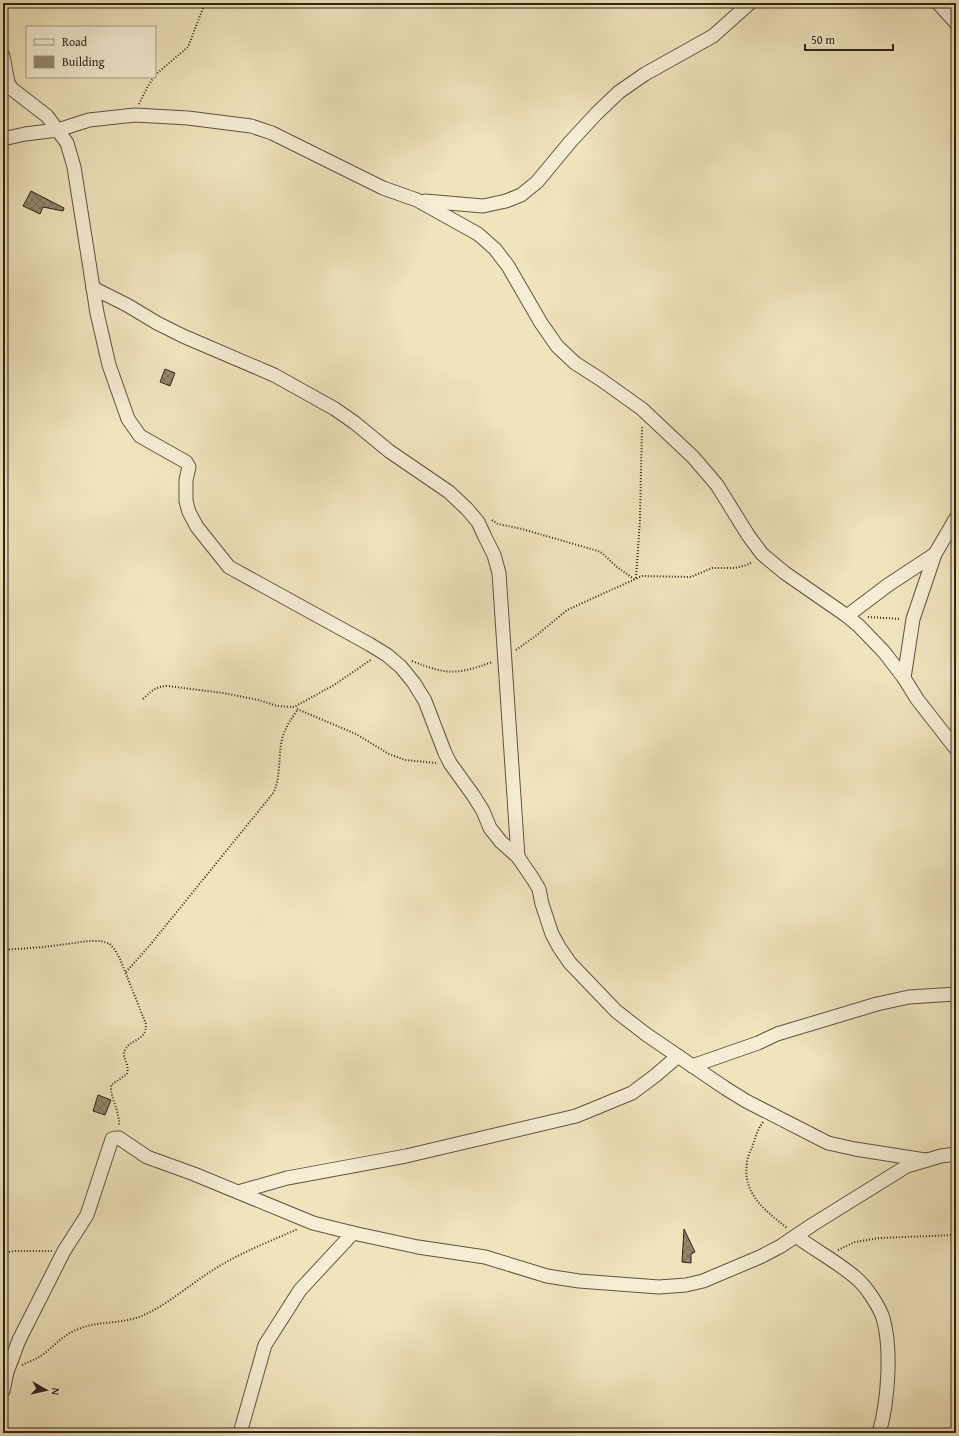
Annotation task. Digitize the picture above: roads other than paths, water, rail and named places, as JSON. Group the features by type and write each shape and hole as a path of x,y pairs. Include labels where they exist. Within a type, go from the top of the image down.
{"street":[{"path":"417,200 483,206 506,201 521,195 537,182 576,135 619,92 645,74 713,36 750,3"},
{"path":"938,3 956,23"},
{"path":"3,56 8,83 12,89 47,116 67,143 74,166 97,313 109,365 128,419 140,436 186,462 189,467 186,480 186,501 189,512 197,527 229,567 369,644 387,655 402,667 425,701 444,753 483,811 490,828 501,842 518,857 539,889 542,904 552,934 559,947 570,963 616,1011 647,1035 725,1088 769,1113 828,1143 855,1149 925,1160"},
{"path":"3,139 25,134 58,130 89,120 135,115 188,118 251,126 272,133 383,188 417,200 478,234 508,266 541,323 557,346 575,363 642,409 694,457 717,485 762,554 785,573 849,615 884,652 956,749"},
{"path":"93,288 183,336 274,374 335,409 355,423 389,451 449,492 478,522 494,555 498,573 518,857"},
{"path":"904,678 913,619 935,554 956,518"},
{"path":"849,615 888,585 935,554"},
{"path":"692,1066 758,1043 777,1034 877,1004 910,997 956,994"},
{"path":"238,1192 288,1178 406,1156 576,1116 632,1093 678,1056"},
{"path":"3,1391 7,1372 19,1340 64,1250 87,1215 112,1139 115,1138 119,1138 147,1157 194,1174 313,1223 418,1247 485,1257 547,1276 579,1281 659,1287 686,1285 703,1281 760,1257 781,1246 818,1221 907,1166 925,1160 956,1154"},
{"path":"240,1433 265,1345 300,1290 353,1233"},
{"path":"796,1236 857,1278 873,1299 883,1318 888,1348 888,1376 883,1421 879,1433"}]}
